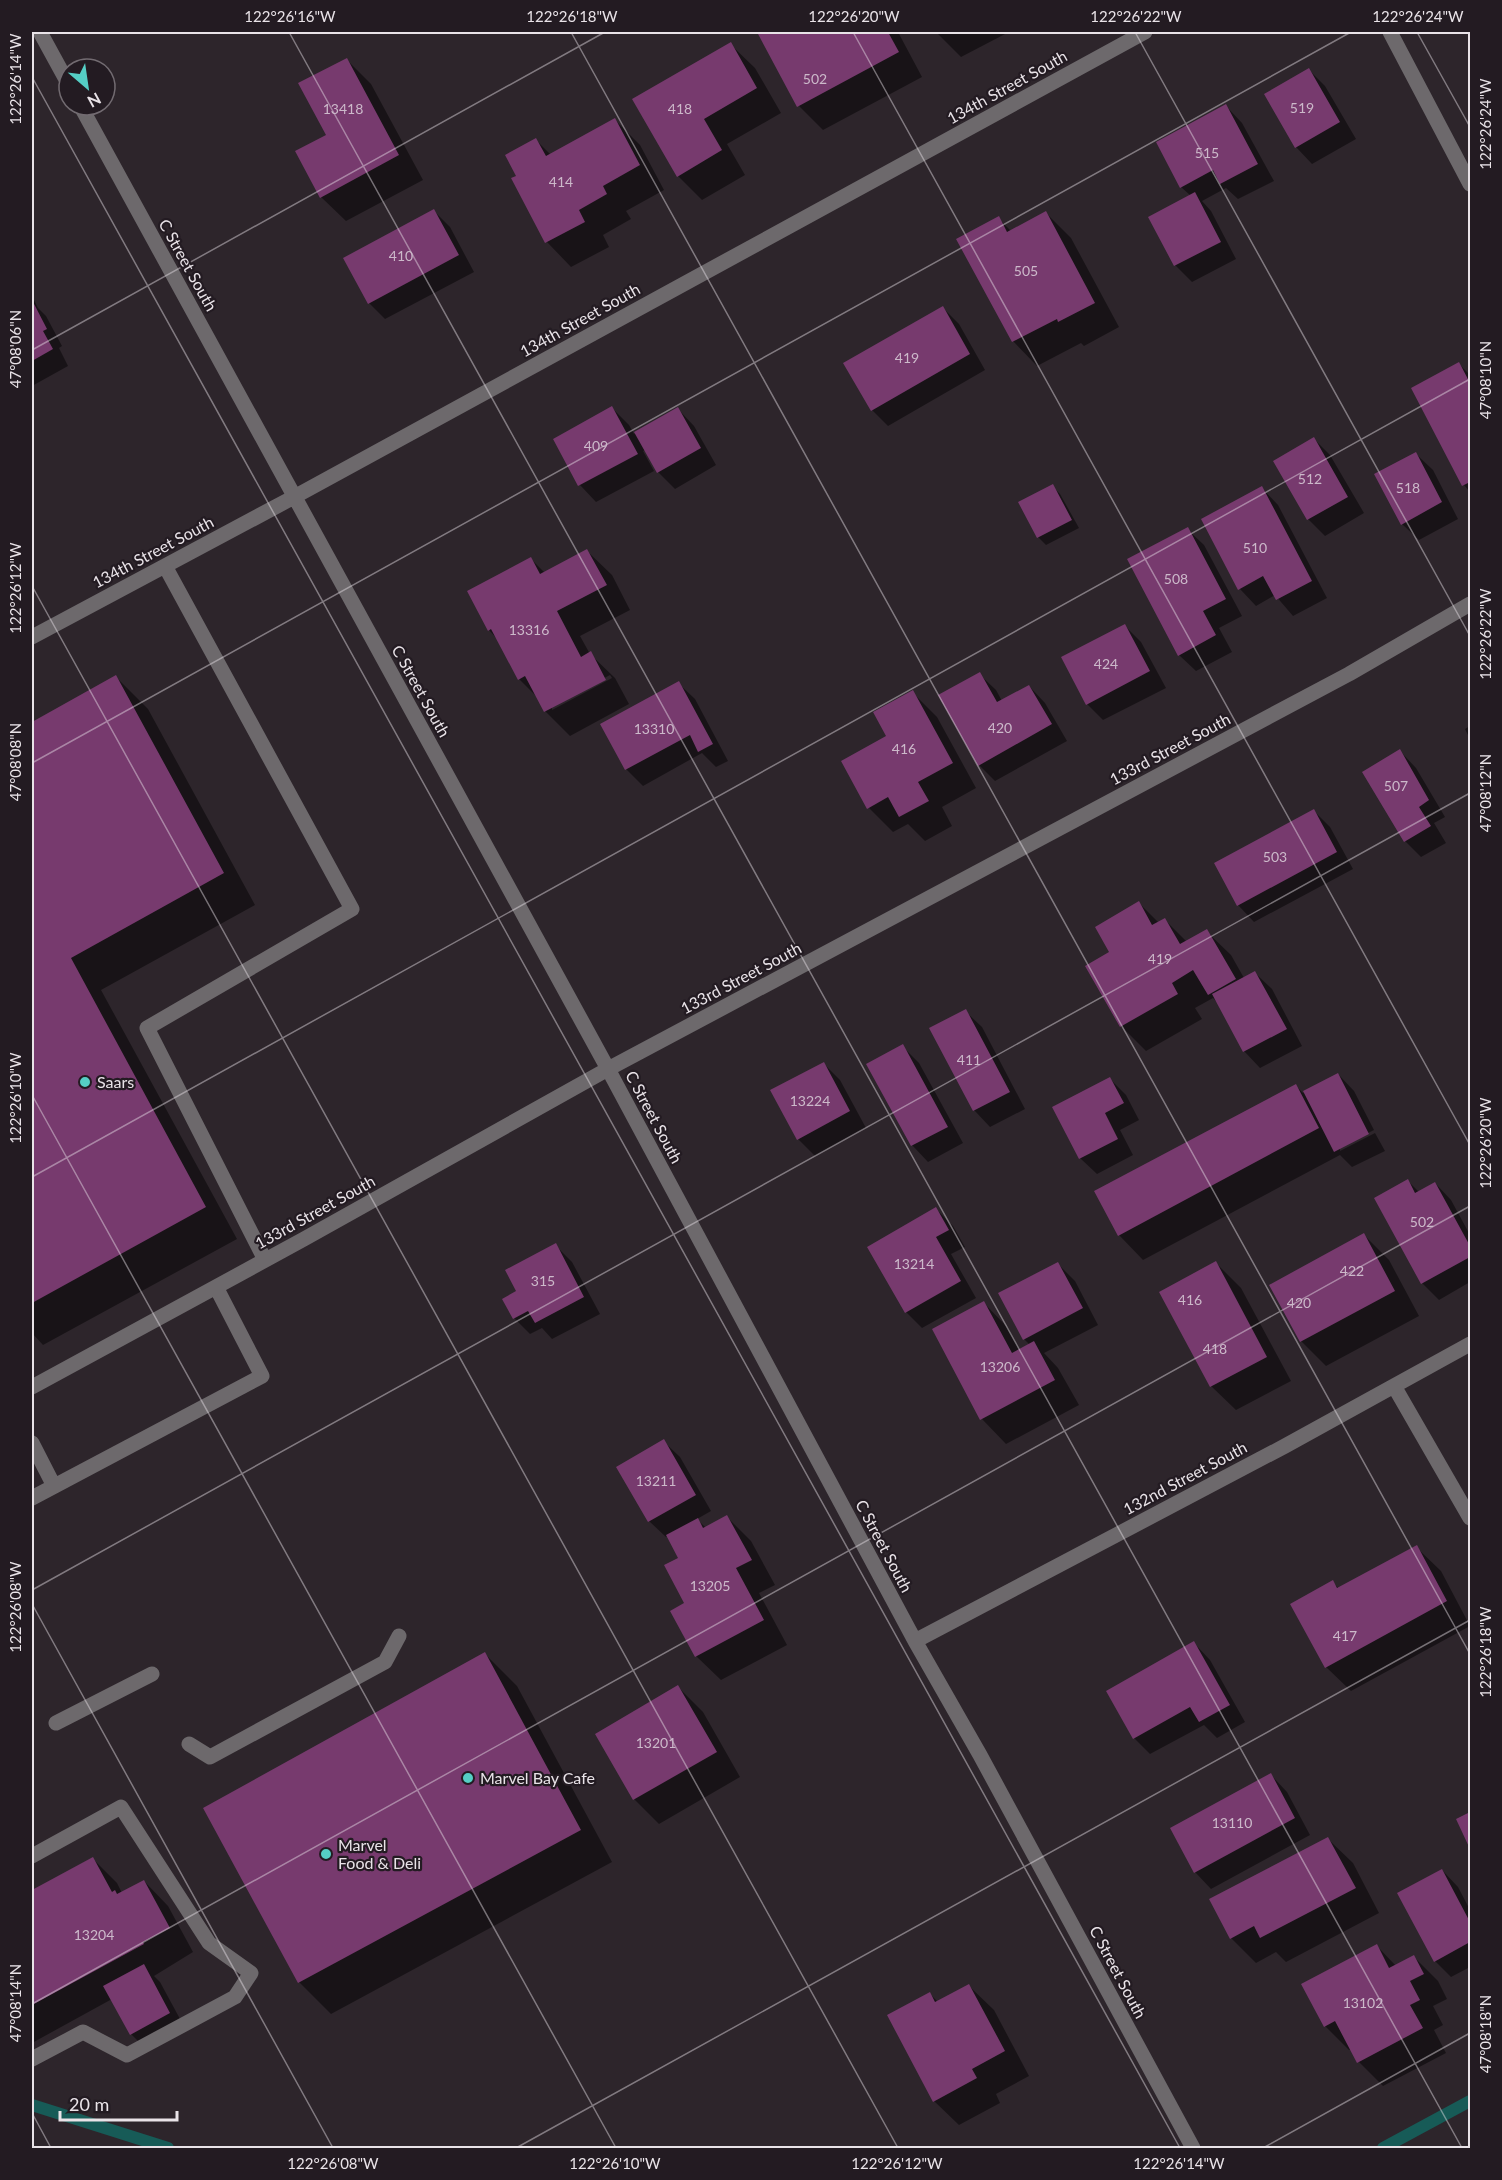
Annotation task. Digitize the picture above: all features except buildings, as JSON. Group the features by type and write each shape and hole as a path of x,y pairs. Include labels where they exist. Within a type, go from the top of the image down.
{"street":[{"path":"40,32 57,63"},
{"name":"134th Street South","path":"32,637 294,497 1145,32"},
{"path":"1390,32 1470,184"},
{"name":"C Street South","path":"87,117 608,1069 915,1641 980,1755 1193,2148"},
{"path":"165,566 352,909 147,1028 265,1260"},
{"name":"133rd Street South","path":"32,1387 608,1069 1329,685 1470,604"},
{"path":"32,1498 262,1376 216,1287"},
{"name":"132nd Street South","path":"915,1641 1285,1446 1470,1344"},
{"path":"1394,1386 1470,1518"},
{"path":"32,1443 54,1486"},
{"path":"189,1744 210,1757 385,1662 399,1636"},
{"path":"56,1723 152,1674"},
{"path":"32,1856 121,1806 210,1943 251,1972 235,1997 127,2055 83,2032 32,2059"}],"waterway":[{"path":"1383,2148 1470,2101"},
{"path":"32,2105 168,2148"}],"place":[{"name":"Saars","path":"85,1082"},
{"name":"Marvel Bay Cafe","path":"468,1778"},
{"name":"Marvel Food & Deli","path":"326,1854"}]}
